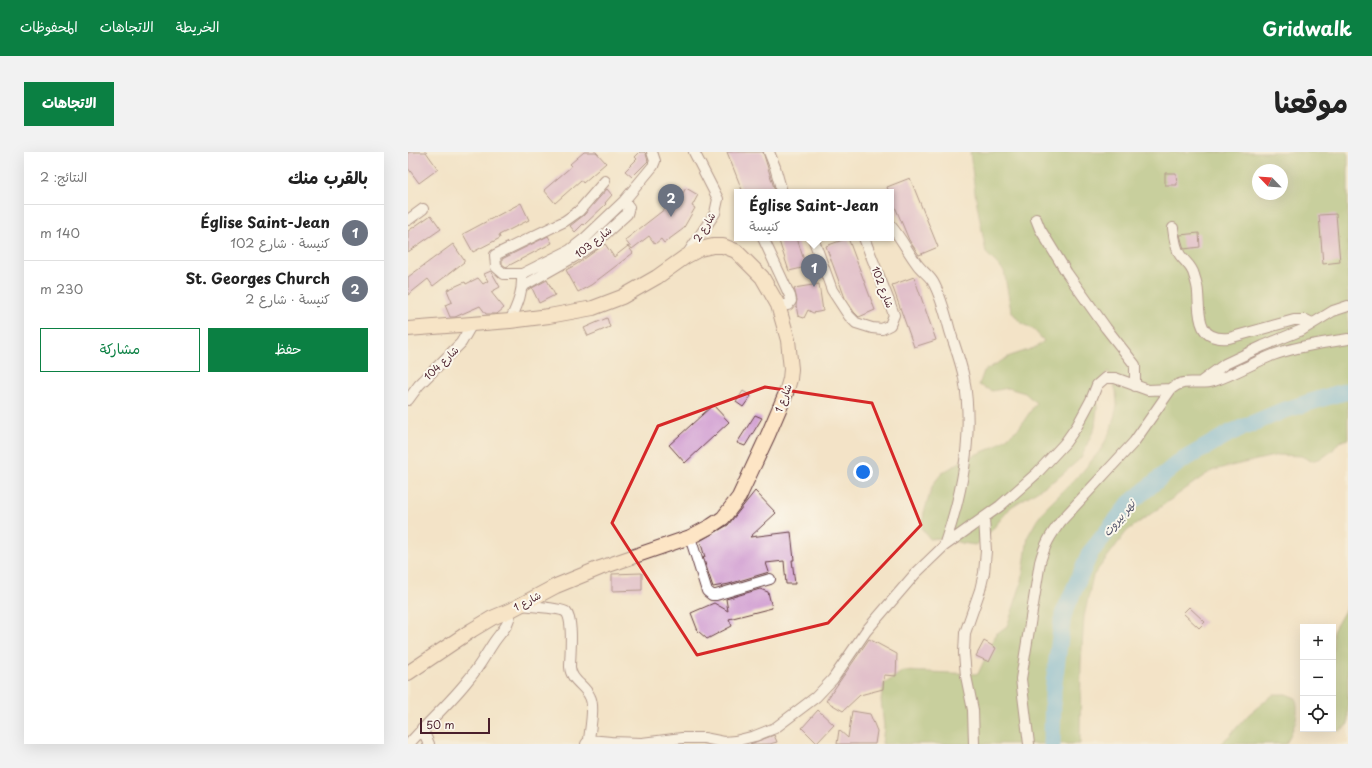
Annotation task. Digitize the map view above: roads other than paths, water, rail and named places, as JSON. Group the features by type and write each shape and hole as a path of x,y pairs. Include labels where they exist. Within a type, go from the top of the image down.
{"street":[{"path":"605,181 579,211 565,221 495,255 496,267 504,274 522,274 570,250 584,239 624,201 653,166 655,161 652,152"},
{"name":"شارع 2","path":"685,257 715,214 718,199 694,152"},
{"path":"769,152 781,189"},
{"name":"شارع 103","path":"523,286 594,244 627,214 629,207 624,201"},
{"path":"408,220 422,209"},
{"path":"1036,218 1040,229 1067,272 1106,328 1135,365 1135,386"},
{"path":"1173,228 1175,243 1180,254 1194,272 1198,291 1199,315 1202,327 1207,333 1214,337 1225,338 1294,320 1306,320 1312,323"},
{"path":"894,230 918,266 928,275 934,284 960,362 964,379 967,401 968,431 961,490 954,519 944,546"},
{"path":"764,241 791,300 788,305 778,305"},
{"name":"شارع 102","path":"814,241 832,290 849,316 856,323 862,326 882,328 890,326 894,315 890,301 865,241"},
{"name":"شارع 1","path":"408,329 510,321 576,311 606,304 622,297 657,277 685,257 713,246 723,246 736,251 762,277 778,305 788,340 790,355 790,379 786,392 739,498 723,518 690,537 556,586 492,618 408,673"},
{"path":"510,321 523,286 522,274"},
{"path":"1200,382 1225,364 1302,330 1333,311 1348,306"},
{"name":"شارع 104","path":"408,400 419,385 461,343 472,324"},
{"path":"1029,744 1021,679 1044,547 1051,534 1061,521 1134,442 1171,389 1177,384 1212,381 1233,374 1274,354 1306,346 1348,339"},
{"path":"409,744 422,728 469,680 510,621 516,607 559,609 566,612 570,629 570,669 573,676 590,697 592,704 587,742 642,743 682,738 704,738 725,743 755,736 775,728 816,697 833,679 866,631 915,574 944,546 1000,506 1037,473 1065,443 1077,426 1097,385 1105,378 1115,378 1148,390 1171,389"},
{"path":"974,744 973,710 966,676 964,653 965,633 980,590 984,573 986,551 984,518"},
{"path":"690,537 707,591 709,593 716,595 770,579"},
{"path":"422,728 430,744"}],"waterway":[{"name":"نهر بيروت","path":"1052,744 1053,690 1063,615 1090,553 1130,503 1178,463 1230,433 1282,411 1348,391"}],"place":[{"name":"St. Georges Church","path":"671,217"},
{"name":"Église Saint-Jean","path":"814,287"}]}
